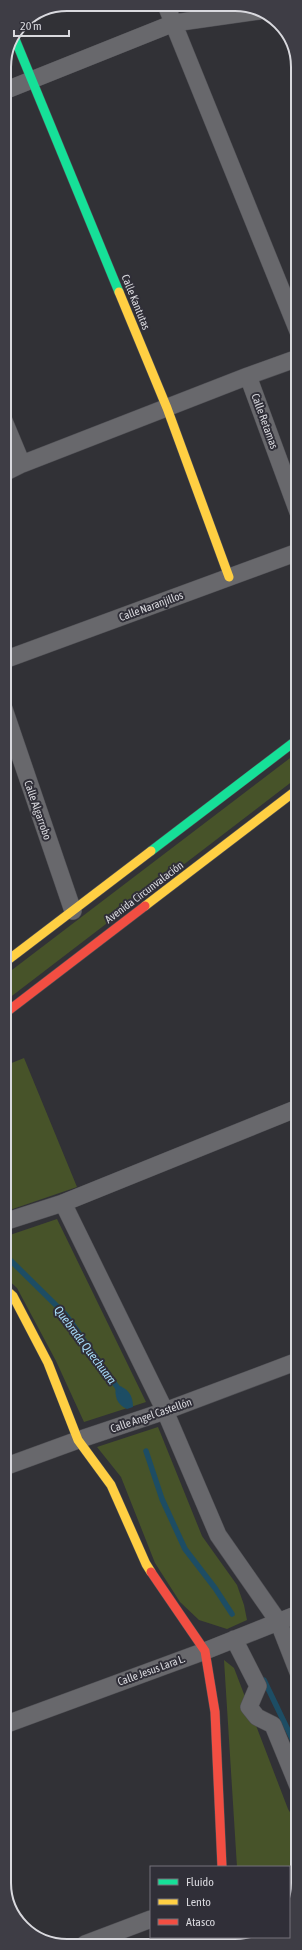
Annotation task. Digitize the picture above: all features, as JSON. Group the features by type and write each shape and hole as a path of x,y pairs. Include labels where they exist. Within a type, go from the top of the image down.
{"street":[{"path":"169,11 291,314"},
{"path":"11,88 174,23 248,13"},
{"name":"Calle Kantutas","path":"17,43 166,408 229,577"},
{"path":"11,470 291,361"},
{"name":"Calle Retamas","path":"248,376 291,493"},
{"path":"11,438 22,464"},
{"name":"Calle Naranjillos","path":"11,657 291,555"},
{"name":"Calle Algarrobo","path":"11,729 73,911"},
{"path":"11,958 291,744"},
{"name":"Avenida Circunvalación","path":"11,1009 291,794"},
{"path":"11,1220 63,1203 291,1111"},
{"path":"63,1203 164,1411 218,1535 278,1622 291,1654"},
{"path":"11,1294 48,1363 78,1440 111,1485 146,1564 205,1650 215,1712 222,1866"},
{"name":"Calle Angel Castellón","path":"11,1465 291,1364"},
{"name":"Calle Jesus Lara L.","path":"11,1722 291,1617"},
{"path":"234,1639 258,1686 249,1707 256,1717 273,1726 291,1769"},
{"path":"98,1939 150,1919"}],"green space":[{"path":"291,757 291,782 11,997 11,971"},
{"path":"24,1058 77,1187 11,1210 11,1063"},
{"path":"57,1219 146,1402 84,1422 56,1361 17,1288 11,1282 11,1235"},
{"path":"158,1427 202,1536 237,1585 244,1605 247,1620 227,1629 199,1620 180,1602 155,1563 121,1477 97,1447"},
{"path":"224,1660 234,1668 291,1814 290,1894 290,1866 237,1866"}],"water":[{"path":"116,1385 127,1390 131,1396 133,1407 127,1409 119,1403 115,1393"}],"waterway":[{"name":"Quebrada Quechuara","path":"11,1261 66,1315 120,1391"},
{"name":"Quebrada Quechuara","path":"146,1451 162,1499 185,1549 215,1588 232,1614"},
{"name":"Quebrada Quechuara","path":"264,1680 291,1736"}],"traffic: fast":[{"path":"17,43 119,292"},
{"path":"151,851 291,744"}],"traffic: slow":[{"path":"119,292 167,408 229,577"},
{"path":"145,906 291,794"},
{"path":"11,958 151,851"},
{"path":"11,1294 48,1363 78,1440 111,1485 146,1564 151,1572"}],"traffic: jam":[{"path":"11,1009 145,906"},
{"path":"151,1572 205,1651 215,1712 222,1866"}]}
